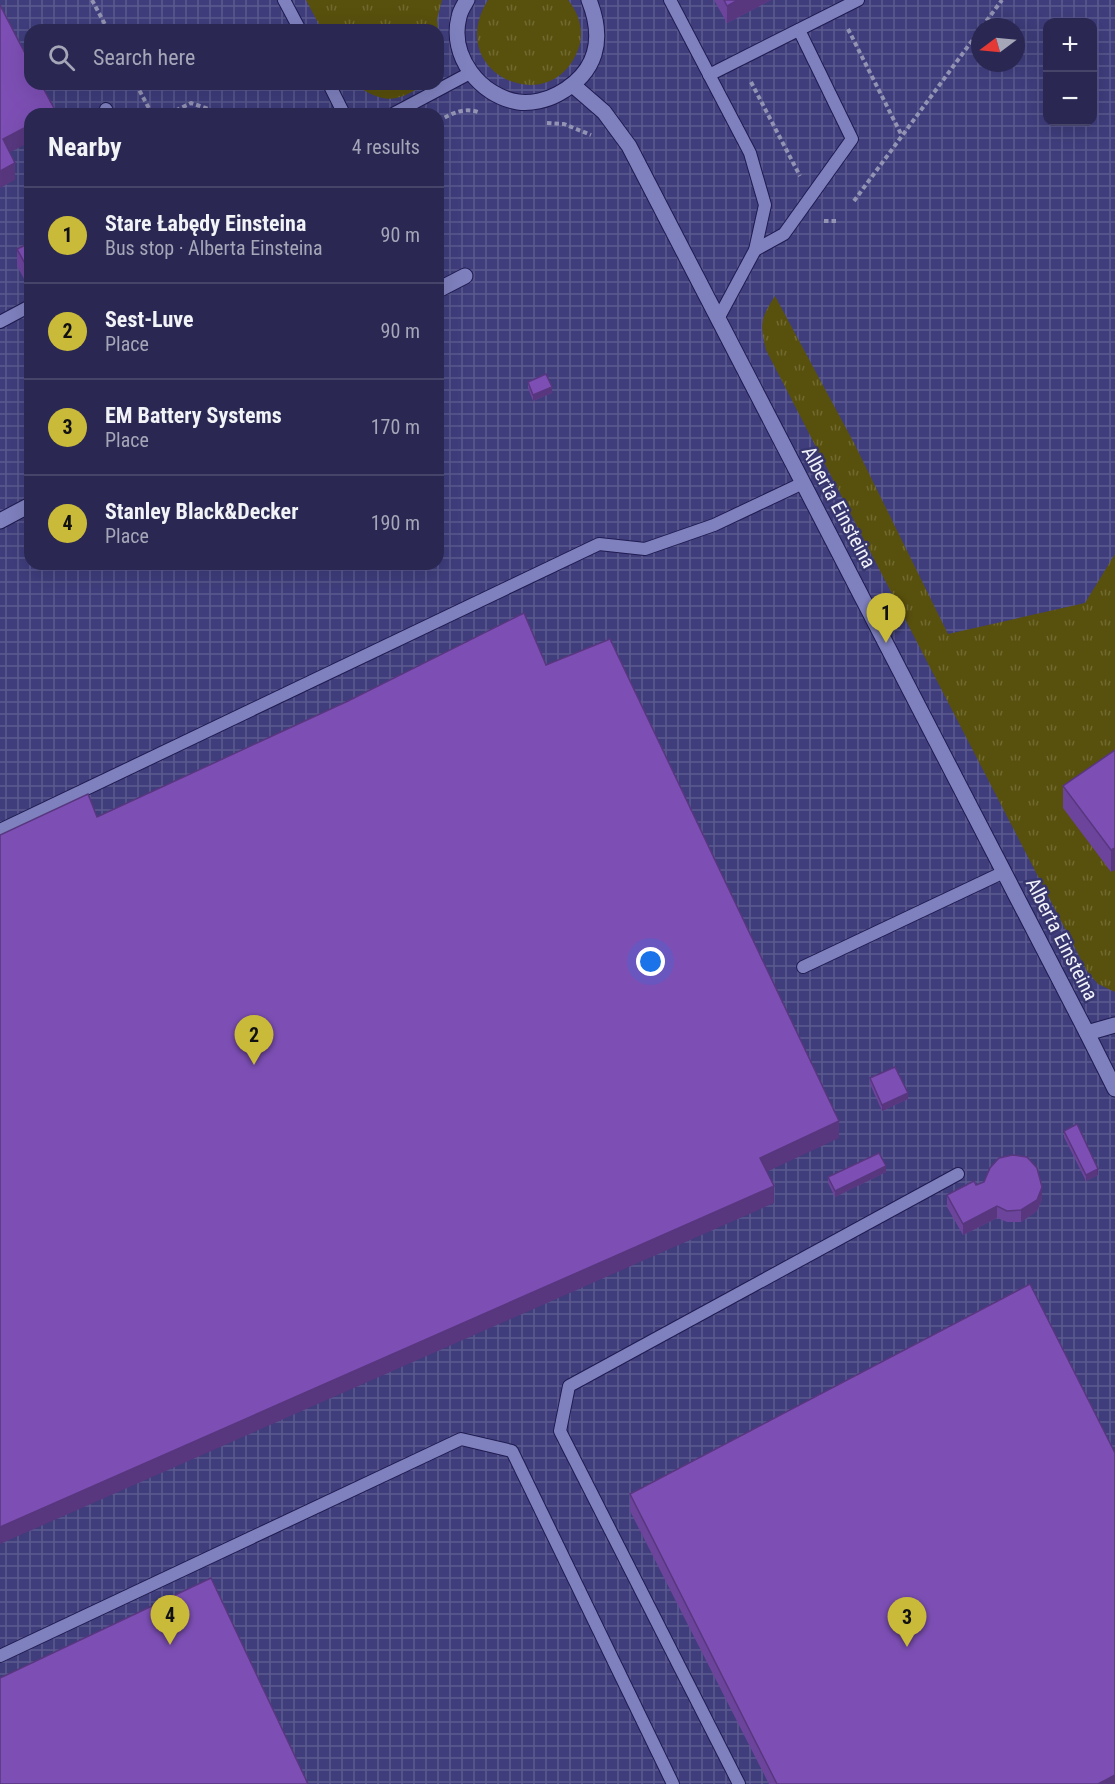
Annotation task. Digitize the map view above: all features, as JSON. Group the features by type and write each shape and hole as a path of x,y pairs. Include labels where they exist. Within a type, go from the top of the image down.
{"street":[{"path":"467,0 459,18 458,47 470,73 491,93 519,102 548,100 574,86 586,72 594,54 597,35 596,16 589,0"},
{"name":"Alberta Einsteina","path":"574,86 604,112 629,146 1115,1089"},
{"path":"444,287 465,276"},
{"path":"0,521 24,508"},
{"path":"1088,1033 1115,1025"}],"lane":[{"path":"284,0 297,24"},
{"path":"670,0 750,153 765,205 755,249 718,319"},
{"path":"709,75 858,0"},
{"path":"755,249 784,234 852,139 798,30"},
{"path":"444,87 470,73"},
{"path":"332,90 341,108"},
{"path":"404,108 438,90"},
{"path":"0,322 24,309"},
{"path":"0,830 599,544 645,549 714,525 803,483"},
{"path":"803,967 1004,872"},
{"path":"739,1784 560,1431 568,1386 957,1173"},
{"path":"0,1656 460,1439 512,1451 673,1784"}],"path":[{"path":"92,0 105,24"},
{"path":"989,18 1002,0"},
{"path":"848,29 902,136"},
{"path":"854,201 971,43"},
{"path":"751,82 804,185"},
{"path":"139,90 149,108"},
{"path":"180,108 190,102 206,108"},
{"path":"824,221 836,222"}],"shaded area":[{"path":"0,0 1115,0 1115,1784 0,1784"}],"green space":[{"path":"306,0 442,0 437,24 319,24"},
{"path":"488,0 568,0 578,16 581,35 579,47 566,70 547,82 527,85 506,79 490,67 479,49 478,26"},
{"path":"364,90 415,90 390,99"},
{"path":"775,296 854,443 948,634 1085,603 1115,554 1115,992 1098,984 1087,971 766,350 763,334 764,316"}],"building":[{"path":"724,0 738,0 727,6"},
{"path":"0,5 24,51 24,90 44,90 54,108 24,108 24,128 3,139 15,163 0,171"},
{"path":"24,246 24,262 17,249"},
{"path":"546,374 552,387 533,395 528,382"},
{"path":"524,613 546,665 610,639 839,1121 760,1158 774,1186 0,1527 0,835 88,794 97,817 348,701"},
{"path":"1115,750 1115,848 1111,850 1063,786"},
{"path":"895,1067 908,1093 882,1105 870,1078"},
{"path":"1077,1124 1098,1169 1086,1175 1064,1131"},
{"path":"879,1153 886,1166 835,1191 828,1177"},
{"path":"1013,1155 1027,1157 1037,1168 1042,1187 1037,1200 1021,1210 1007,1211 997,1206 963,1224 947,1195 974,1181 976,1185 984,1182 990,1168 999,1158"},
{"path":"1030,1284 1115,1453 1115,1775 1098,1784 777,1784 630,1494"},
{"path":"211,1578 308,1784 0,1784 0,1678"}],"place":[{"name":"Stare Łabędy Einsteina","path":"886,643"},
{"name":"Sest-Luve","path":"254,1065"},
{"name":"Stanley Black&Decker","path":"170,1645"},
{"name":"EM Battery Systems","path":"907,1647"}]}
